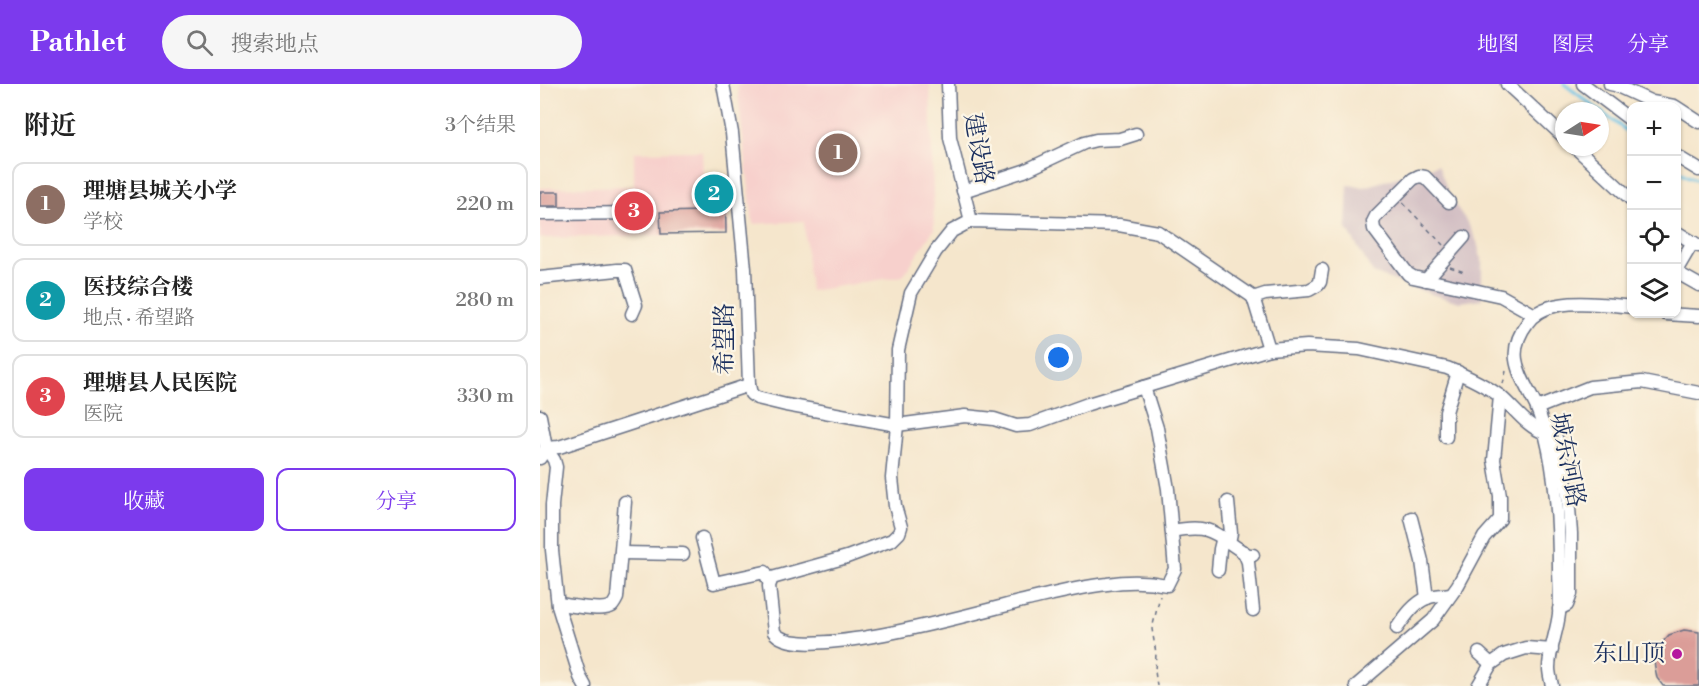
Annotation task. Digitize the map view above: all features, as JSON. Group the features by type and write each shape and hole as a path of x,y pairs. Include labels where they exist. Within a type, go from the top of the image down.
{"street":[{"name":"希望路","path":"543,453 749,385 745,269 732,134 723,84"},
{"name":"建设路","path":"948,84 950,138 970,221"},
{"path":"1507,84 1555,129"},
{"path":"1584,85 1601,84"},
{"path":"1610,84 1652,102"},
{"path":"1584,85 1627,117"},
{"path":"1681,111 1699,123"},
{"path":"963,191 1024,171 1084,143 1120,139 1136,134"},
{"path":"1585,156 1627,195"},
{"path":"1681,159 1699,170"},
{"path":"1449,202 1421,175 1413,179 1373,221 1374,228 1408,274 1413,277 1501,296 1535,315 1543,309 1557,305 1627,307"},
{"path":"540,214 644,213"},
{"path":"770,580 847,557 897,536 901,527 895,506 892,478 897,425 898,350 911,293 941,244 952,231 970,221 1119,225 1158,232 1253,298 1269,349"},
{"path":"1681,235 1696,244 1681,265"},
{"path":"1426,280 1464,237"},
{"path":"540,278 625,270 636,305 632,314"},
{"path":"1253,298 1265,294 1309,290 1320,282 1322,270"},
{"path":"1681,274 1699,285"},
{"name":"城东河路","path":"1535,315 1520,335 1515,360 1537,408 1556,494 1559,533 1559,609 1549,668 1552,686"},
{"path":"1681,315 1699,316"},
{"path":"749,385 751,394 757,398 897,425 965,417 994,419 1023,426 1269,349 1307,346 1359,349 1447,368 1500,396 1533,427 1543,428"},
{"path":"1446,437 1446,412 1458,372"},
{"path":"1537,408 1590,387 1642,382 1699,393"},
{"path":"770,580 774,633 786,640 803,643 852,639 901,631 1028,600 1108,584 1142,582 1167,585 1175,569 1172,531 1162,450 1144,387"},
{"path":"1356,686 1420,633 1441,610 1458,585 1484,537 1500,519 1500,496 1494,460 1500,396"},
{"path":"540,416 543,453 554,460 556,467 552,505 552,549 558,604 572,654 585,686"},
{"path":"558,604 603,608 612,606 617,598 625,502"},
{"path":"1218,570 1220,549 1231,533 1228,502"},
{"path":"1411,518 1422,561 1427,597"},
{"path":"1172,531 1204,529 1217,533 1248,554 1253,610"},
{"path":"702,538 714,583 765,572 766,578 770,580"},
{"path":"621,553 683,554"},
{"path":"1397,628 1412,608 1427,597 1450,594"},
{"path":"1478,686 1491,664 1504,655 1526,648 1552,650"},
{"path":"1479,654 1491,664"}],"path":[{"path":"1396,196 1450,253"},
{"path":"1441,264 1464,272"},
{"path":"1500,396 1508,366"},
{"path":"1157,686 1156,653 1152,629 1161,594 1167,585"}],"shaded area":[{"path":"737,84 930,84 934,229 903,276 810,291 804,221 753,224"},
{"path":"702,151 703,176 727,175 728,234 540,238 540,188 634,186 634,152"},
{"path":"1438,165 1451,199 1477,242 1482,262 1482,299 1460,302 1373,273 1346,227 1348,185 1364,187"}],"building":[{"path":"702,177 725,177 726,233 661,234 660,212 703,211"},
{"path":"540,192 559,192 559,206 540,206"},
{"name":"东山顶","path":"1684,630 1699,632 1699,686 1663,686 1657,678 1654,662 1658,647 1669,635"}],"waterway":[{"path":"1564,84 1627,131"},
{"path":"1681,172 1699,180"}],"place":[{"name":"理塘县城关小学","path":"838,153"},
{"name":"医技综合楼","path":"714,194"},
{"name":"理塘县人民医院","path":"634,211"},
{"name":"东山顶","path":"1677,654"}]}
